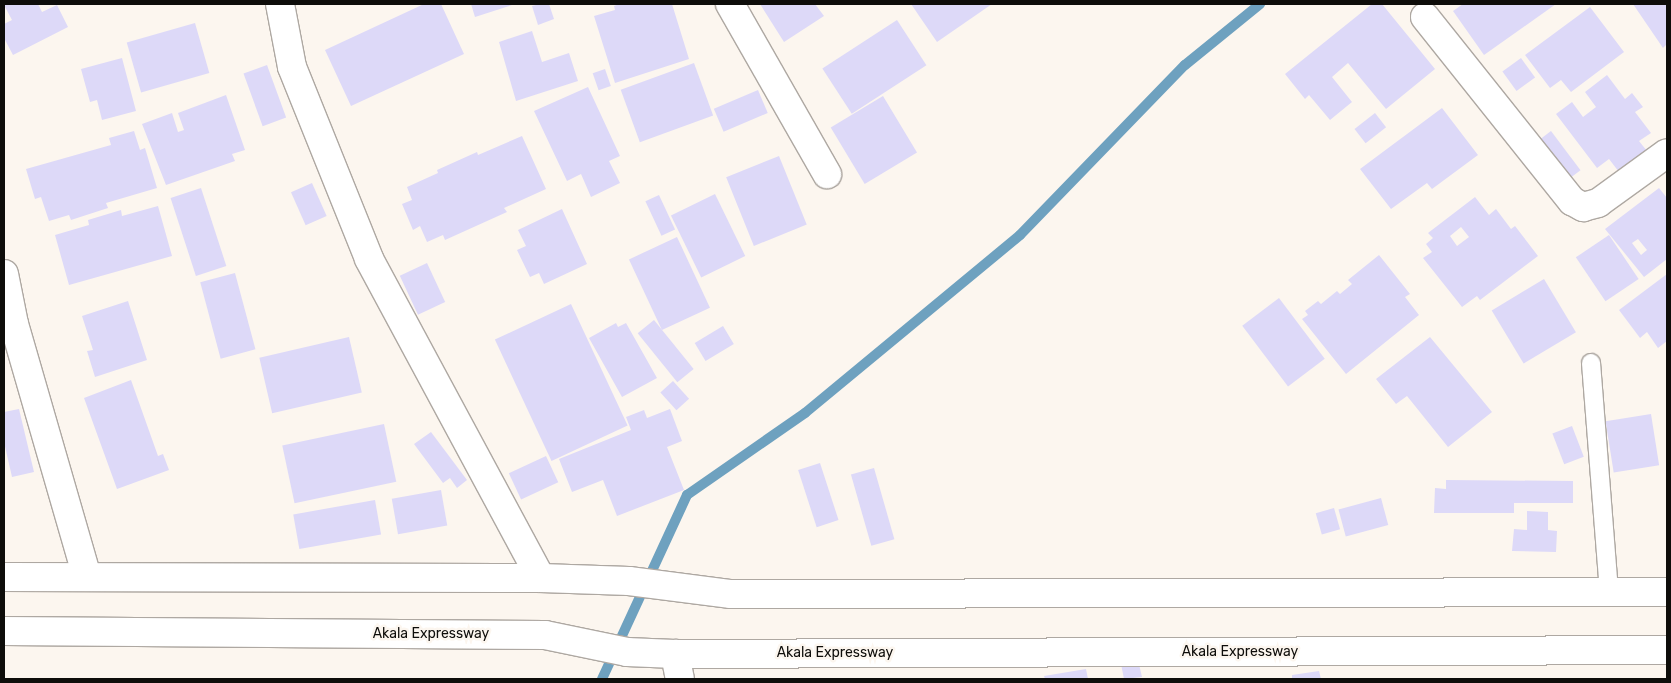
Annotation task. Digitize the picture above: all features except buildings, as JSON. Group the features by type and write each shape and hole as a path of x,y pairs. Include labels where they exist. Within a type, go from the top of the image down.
{"main road":[{"path":"280,4 292,67 369,259 541,578"},
{"path":"730,4 826,174"},
{"path":"1425,17 1572,202 1583,206 1598,203 1667,153"},
{"path":"4,274 14,324 87,577"},
{"path":"4,577 541,578 629,581 731,594 1667,592"},
{"name":"Akala Expressway","path":"4,631 545,635 627,652 677,667 1667,650"}],"lane":[{"path":"1592,363 1609,591"}],"waterway":[{"path":"602,679 687,495 805,413 1020,235 1185,65 1260,4"}]}
